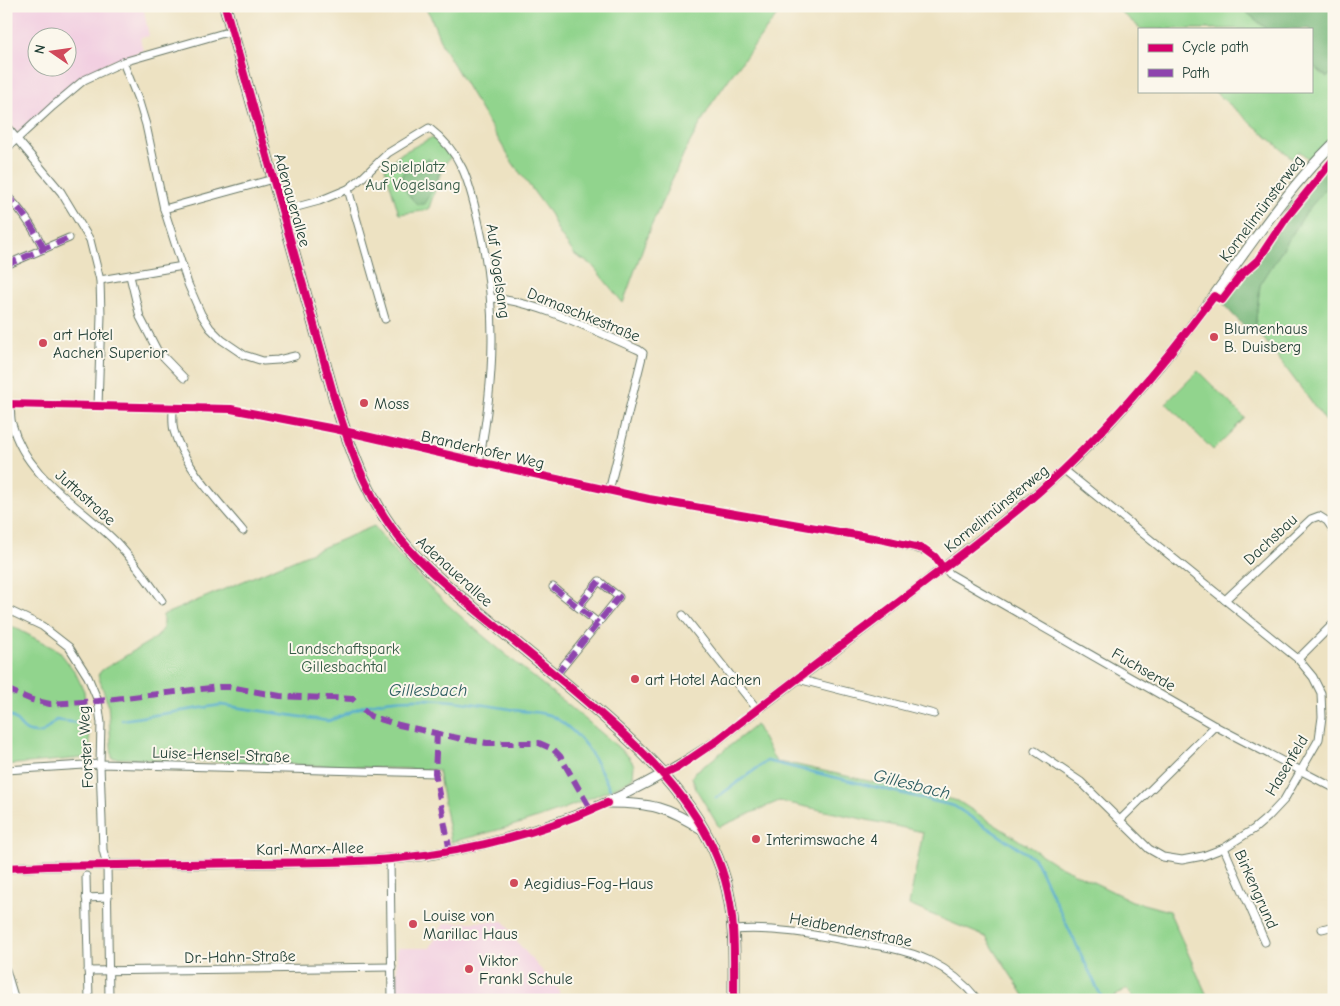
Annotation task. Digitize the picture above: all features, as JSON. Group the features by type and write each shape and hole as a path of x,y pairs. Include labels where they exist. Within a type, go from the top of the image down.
{"main road":[{"name":"Adenauerallee","path":"225,6 345,431 368,487 384,515 408,548 443,583 624,734 683,797 704,831 715,854 731,905 734,930 734,1000"}],"street":[{"path":"6,149 84,80 123,62 231,31"},
{"path":"123,62 146,125 164,209 200,314 222,340 244,355 263,361 295,356"},
{"path":"6,126 61,192 90,240 100,280 101,315 98,406"},
{"name":"Auf Vogelsang","path":"348,189 393,149 429,128 450,146 464,170 482,238 492,298 491,386 479,462"},
{"name":"Kornelimünsterweg","path":"663,774 678,767 715,742 798,679 1007,519 1063,469 1120,412 1161,365 1289,192 1306,171 1334,143"},
{"name":"Adenauerallee","path":"164,209 273,179"},
{"path":"282,211 319,201 348,189 385,319"},
{"path":"6,195 19,208 32,226 44,249"},
{"path":"6,255 9,264 69,238"},
{"path":"100,280 183,266"},
{"path":"130,276 140,317 157,350 184,378"},
{"name":"Damaschkestraße","path":"492,298 527,304 643,353 609,491"},
{"name":"Branderhofer Weg","path":"8,404 231,409 345,431 609,491 885,540 924,549 935,557 943,568"},
{"name":"Juttastraße","path":"8,404 12,423 31,462 47,481 116,542 142,572 162,601"},
{"path":"172,408 174,430 180,446 202,482 243,531"},
{"name":"Hasenfeld","path":"1036,751 1081,782 1149,849 1163,857 1182,860 1203,856 1224,848 1254,829 1268,817 1284,800 1319,739 1322,717 1321,693 1313,678 1298,659 1063,469"},
{"name":"Dachsbau","path":"1225,600 1311,519 1319,516 1327,521 1334,531"},
{"name":"Fuchserde","path":"943,568 950,574 1215,726 1334,788"},
{"path":"556,676 619,597 598,581 578,607"},
{"path":"553,587 598,623"},
{"name":"Forster Weg","path":"6,609 42,626 69,647 88,677 98,701 101,723 100,764 103,850 107,865 109,1000"},
{"path":"683,615 757,709"},
{"path":"1298,659 1334,623"},
{"path":"798,679 934,714"},
{"path":"1120,820 1215,726"},
{"name":"Luise-Hensel-Straße","path":"6,770 100,764 435,773"},
{"name":"Karl-Marx-Allee","path":"6,868 390,859 450,852 544,828 581,815 663,774"},
{"path":"607,803 658,807 688,820 704,831"},
{"name":"Birkengrund","path":"1224,848 1266,942"},
{"path":"390,859 392,1000"},
{"path":"1334,871 1334,882"},
{"path":"86,876 89,1000"},
{"path":"86,898 108,897"},
{"path":"1322,929 1334,926"},
{"name":"Heidbendenstraße","path":"734,930 754,928 786,930 902,951 930,961 947,971 978,1000"},
{"name":"Dr.-Hahn-Straße","path":"88,971 392,968"},
{"path":"6,970 14,1000"}],"shaded area":[{"path":"6,6 143,6 149,36 140,38 143,51 107,63 77,79 18,134 6,120"},
{"name":"Viktor Frankl Schule","path":"504,921 517,942 559,990 559,1000 397,1000 397,948 430,948 444,923"}],"green space":[{"path":"424,6 784,6 712,103 684,153 649,231 623,303 592,265 575,255 559,233 551,215 512,162 442,45 430,15"},
{"path":"1114,6 1239,6 1266,28 1140,28"},
{"path":"1239,6 1334,6 1334,73 1327,77 1312,65 1312,28 1266,28"},
{"path":"1312,65 1326,77 1334,73 1334,135 1309,159 1299,151 1293,159 1215,92 1312,92"},
{"name":"Spielplatz Auf Vogelsang","path":"431,138 444,147 450,158 443,166 429,208 424,211 399,214 385,168 402,153"},
{"path":"1334,149 1334,179 1307,211 1260,285 1255,327 1250,333 1224,305 1245,266 1318,166"},
{"path":"429,159 439,173 435,185 424,204 417,204 405,189 402,176 410,165"},
{"path":"1334,179 1334,432 1255,327 1260,285 1307,210"},
{"path":"1198,371 1245,418 1213,450 1166,403"},
{"name":"Landschaftspark Gillesbachtal","path":"374,526 402,559 463,619 629,757 634,765 633,777 615,788 542,817 451,842 438,770 112,758 108,704 98,675 102,670 157,637 163,629 163,615"},
{"path":"6,623 59,651 75,672 84,691 91,752 83,758 6,765"},
{"path":"756,725 776,762 958,801 1056,864 1132,901 1169,911 1209,1000 1136,1000 1127,989 1109,1000 1027,1000 986,937 909,905 923,832 779,801 719,827 696,789 692,777 695,772"}],"waterway":[{"name":"Gillesbach","path":"122,720 221,705 328,721 367,705 403,699 443,700 547,714 565,725 582,741 589,750 611,791"},
{"name":"Gillesbach","path":"6,713 12,716 28,732 34,733 42,733 56,720 79,723"},
{"name":"Gillesbach","path":"716,798 767,761 954,806 1035,859 1103,1000"}],"marked path":[{"path":"6,195 28,220 44,249"},
{"path":"6,265 69,238"},
{"path":"556,675 619,597 599,581 578,607"},
{"path":"553,587 598,623"},
{"path":"6,689 32,700 50,704 98,701 219,687 280,696 353,699 357,703"},
{"path":"363,710 370,716 399,725 462,739 487,743 539,743 553,749 560,756 591,810"},
{"path":"437,733 435,773 450,852"}],"cycle path":[{"path":"225,6 335,400 355,459 372,496 395,532 428,568 619,730 668,780 696,817 708,837 717,858 729,895 733,924 734,1000"},
{"path":"663,774 678,767 715,742 971,547 1041,490 1111,422 1154,373 1214,296 1222,300 1241,275 1258,260 1286,218 1334,159"},
{"path":"6,404 231,409 335,429 649,499 885,540 924,549 935,557 943,568"},
{"path":"6,868 340,862 419,856 501,840 555,824 607,803"}],"place":[{"name":"Blumenhaus B. Duisberg","path":"1214,337"},
{"name":"art Hotel Aachen Superior","path":"43,343"},
{"name":"Moss","path":"364,403"},
{"name":"art Hotel Aachen","path":"635,679"},
{"name":"Interimswache 4","path":"756,839"},
{"name":"Aegidius-Fog-Haus","path":"514,883"},
{"name":"Louise von Marillac Haus","path":"413,924"},
{"name":"Viktor Frankl Schule","path":"469,969"}]}
